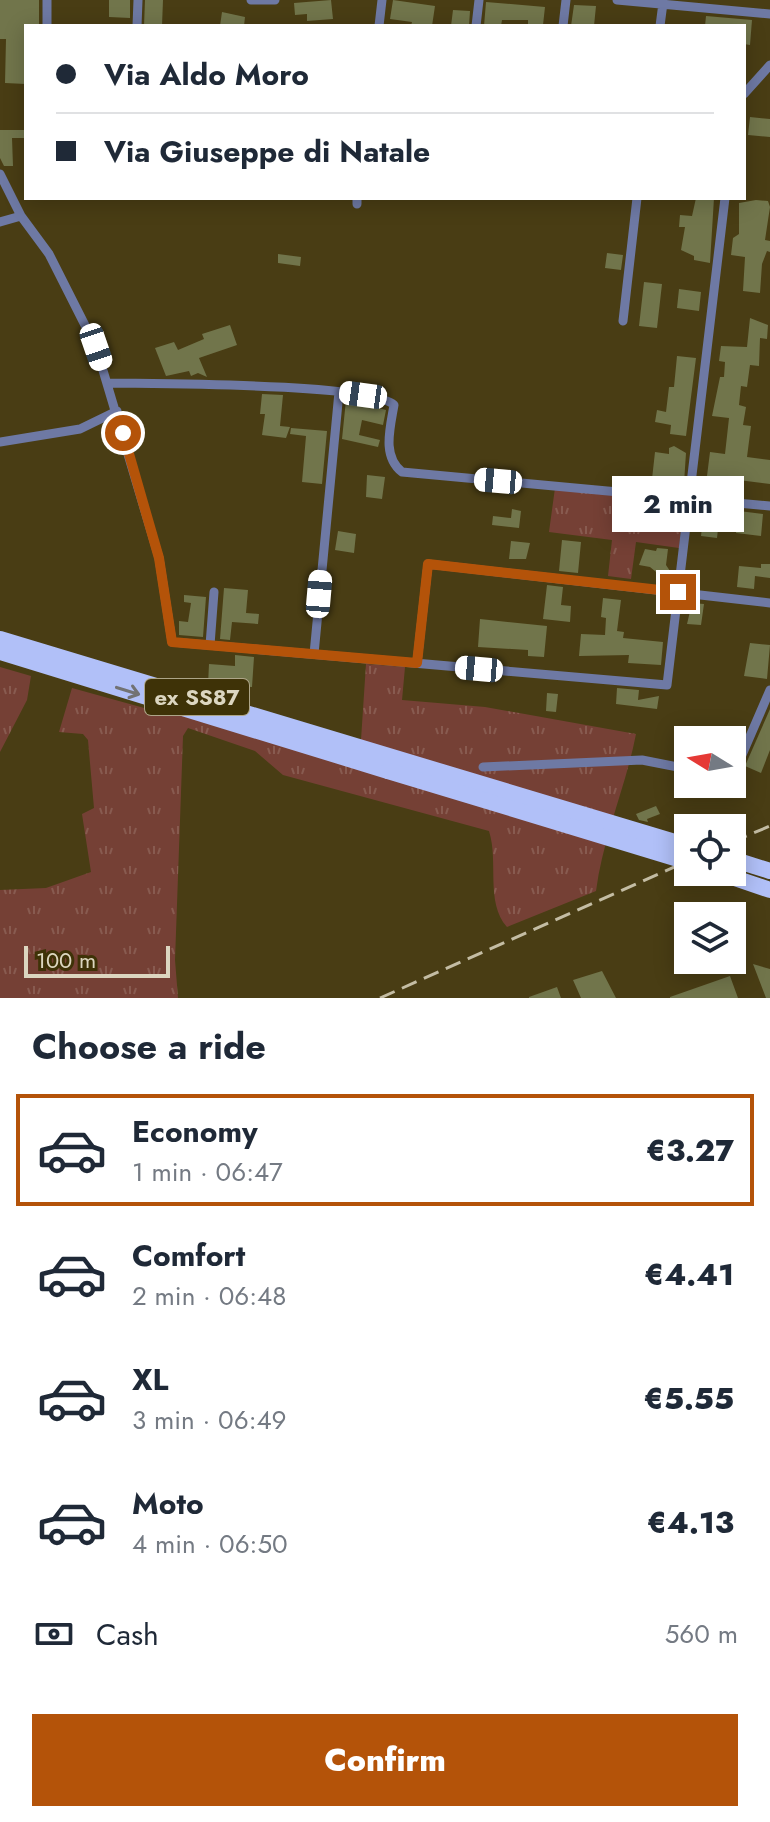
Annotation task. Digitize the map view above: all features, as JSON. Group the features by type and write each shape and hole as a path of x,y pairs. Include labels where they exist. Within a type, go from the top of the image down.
{"highway":[{"name":"ex SS87","path":"0,639 674,857"},
{"path":"0,652 390,764"},
{"name":"ex SS87","path":"390,764 674,842"},
{"path":"746,863 770,871"},
{"path":"746,882 770,890"}],"street":[{"path":"47,0 47,24"},
{"path":"137,24 138,0"},
{"path":"251,0 275,0"},
{"path":"379,24 382,0"},
{"path":"476,24 479,0"},
{"path":"563,24 566,0"},
{"path":"617,0 770,14"},
{"path":"660,24 663,3"},
{"path":"746,92 770,65"},
{"path":"0,174 21,216 49,254 96,347 159,558 172,642 667,685 725,200"},
{"path":"623,321 637,200"},
{"path":"636,209 644,200"},
{"path":"0,222 21,216"},
{"path":"109,383 339,392 387,399 394,405 388,444 392,464 402,472 770,506"},
{"path":"314,654 339,392"},
{"path":"0,442 80,429 117,411"},
{"path":"417,663 428,564 770,603"},
{"path":"210,645 214,592"},
{"path":"746,747 769,697"},
{"path":"483,767 642,760 674,766"}],"green space":[{"path":"555,488 684,502 679,548 636,542 631,579 608,576 612,540 549,532"},
{"path":"366,664 405,667 402,700 485,707 636,734 596,891 507,927 496,906 489,831 283,775 255,751 188,728 183,736 175,960 178,998 0,998 0,890 46,888 91,872 82,814 94,808 88,740 83,734 59,732 72,688 155,711 361,740"},
{"path":"0,667 31,676 27,700 0,752"}],"building":[{"path":"0,0 39,0 39,24 24,24 24,84 5,83 6,39 0,39"},
{"path":"109,0 130,0 130,18 109,17"},
{"path":"145,0 163,0 162,24 144,24"},
{"path":"331,0 333,19 307,21 307,14 295,15 294,3"},
{"path":"393,0 435,6 432,24 412,24 390,19"},
{"path":"486,2 545,7 543,24 528,24 528,20 502,20 501,24 484,24"},
{"path":"574,5 596,6 594,24 571,24"},
{"path":"453,10 470,11 469,24 451,24"},
{"path":"222,12 245,17 244,24 220,24"},
{"path":"706,16 752,20 750,45 746,44 746,24 705,24"},
{"path":"750,117 770,119 770,137 748,135"},
{"path":"0,130 24,130 24,138 12,138 13,166 4,166 0,158"},
{"path":"696,200 714,200 710,263 694,260 694,256 681,250 685,227 679,227 680,215 692,216"},
{"path":"768,201 770,207 765,240 770,241 770,252 767,251 762,264 760,293 743,291 745,257 731,255 733,238 739,234 739,203"},
{"path":"607,253 623,255 621,270 605,268"},
{"path":"278,254 301,257 300,266 278,263"},
{"path":"644,282 662,284 657,328 639,326"},
{"path":"679,289 701,292 699,311 677,308"},
{"path":"750,318 768,325 767,339 760,338 759,366 750,365 747,387 741,386 739,405 746,407 743,425 751,426 747,457 770,460 770,484 707,476 710,452 725,454 729,418 712,416 720,377 724,377 725,362 719,361 721,346 747,347"},
{"path":"230,325 237,345 199,358 207,377 198,373 191,376 189,371 166,376 155,348 174,342 178,350 204,339 202,334"},
{"path":"677,356 696,358 686,436 670,434 671,425 655,422 657,410 666,412 669,387 674,387"},
{"path":"262,394 283,395 280,426 290,427 286,438 262,435 265,414 260,414"},
{"path":"346,400 386,410 383,425 362,420 359,435 380,440 378,447 342,439"},
{"path":"291,428 327,431 322,484 302,482 306,436 290,434"},
{"path":"674,446 686,453 684,483 652,479 655,452 669,454 669,448"},
{"path":"367,475 385,477 382,499 366,497"},
{"path":"512,509 521,511 519,528 492,525 493,516 511,518"},
{"path":"704,509 720,511 717,538 701,536"},
{"path":"739,511 763,514 761,536 736,533"},
{"path":"338,531 356,534 354,553 335,550"},
{"path":"562,540 581,542 578,573 559,571"},
{"path":"511,541 530,543 526,559 509,559"},
{"path":"657,548 668,549 666,565 670,571 661,576 650,567 639,565 645,549 656,551"},
{"path":"761,564 770,564 770,578 755,576 754,589 737,587 739,566 761,568"},
{"path":"547,585 563,587 561,605 571,606 570,622 543,619"},
{"path":"224,588 248,590 246,613 259,614 258,624 232,622 230,640 220,639"},
{"path":"184,595 206,597 203,637 179,635 179,621 188,622 191,603 184,602"},
{"path":"603,598 621,600 617,631 624,632 623,638 663,642 661,665 628,663 629,655 579,656 581,634 605,635 606,618 601,617"},
{"path":"692,603 704,604 701,625 687,624"},
{"path":"480,619 547,626 544,657 528,656 528,650 478,647"},
{"path":"750,643 770,645 767,679 744,676"},
{"path":"235,655 254,657 252,687 208,685 209,664 235,666"},
{"path":"617,688 639,690 638,700 659,696 657,709 616,704"},
{"path":"547,693 558,694 556,712 546,711"},
{"path":"770,709 770,750 761,773 746,764"},
{"path":"656,806 660,814 647,819 648,822 639,820 636,814"},
{"path":"753,964 770,969 770,998 766,998"},
{"path":"602,971 616,998 581,998 573,980"},
{"path":"730,976 738,998 670,998 670,997"},
{"path":"557,987 561,998 529,998 529,997"}],"railway":[{"path":"746,836 770,826"},
{"path":"380,998 674,867"}],"route":[{"path":"123,433 159,558 172,642 417,663 428,564 678,592"}]}
